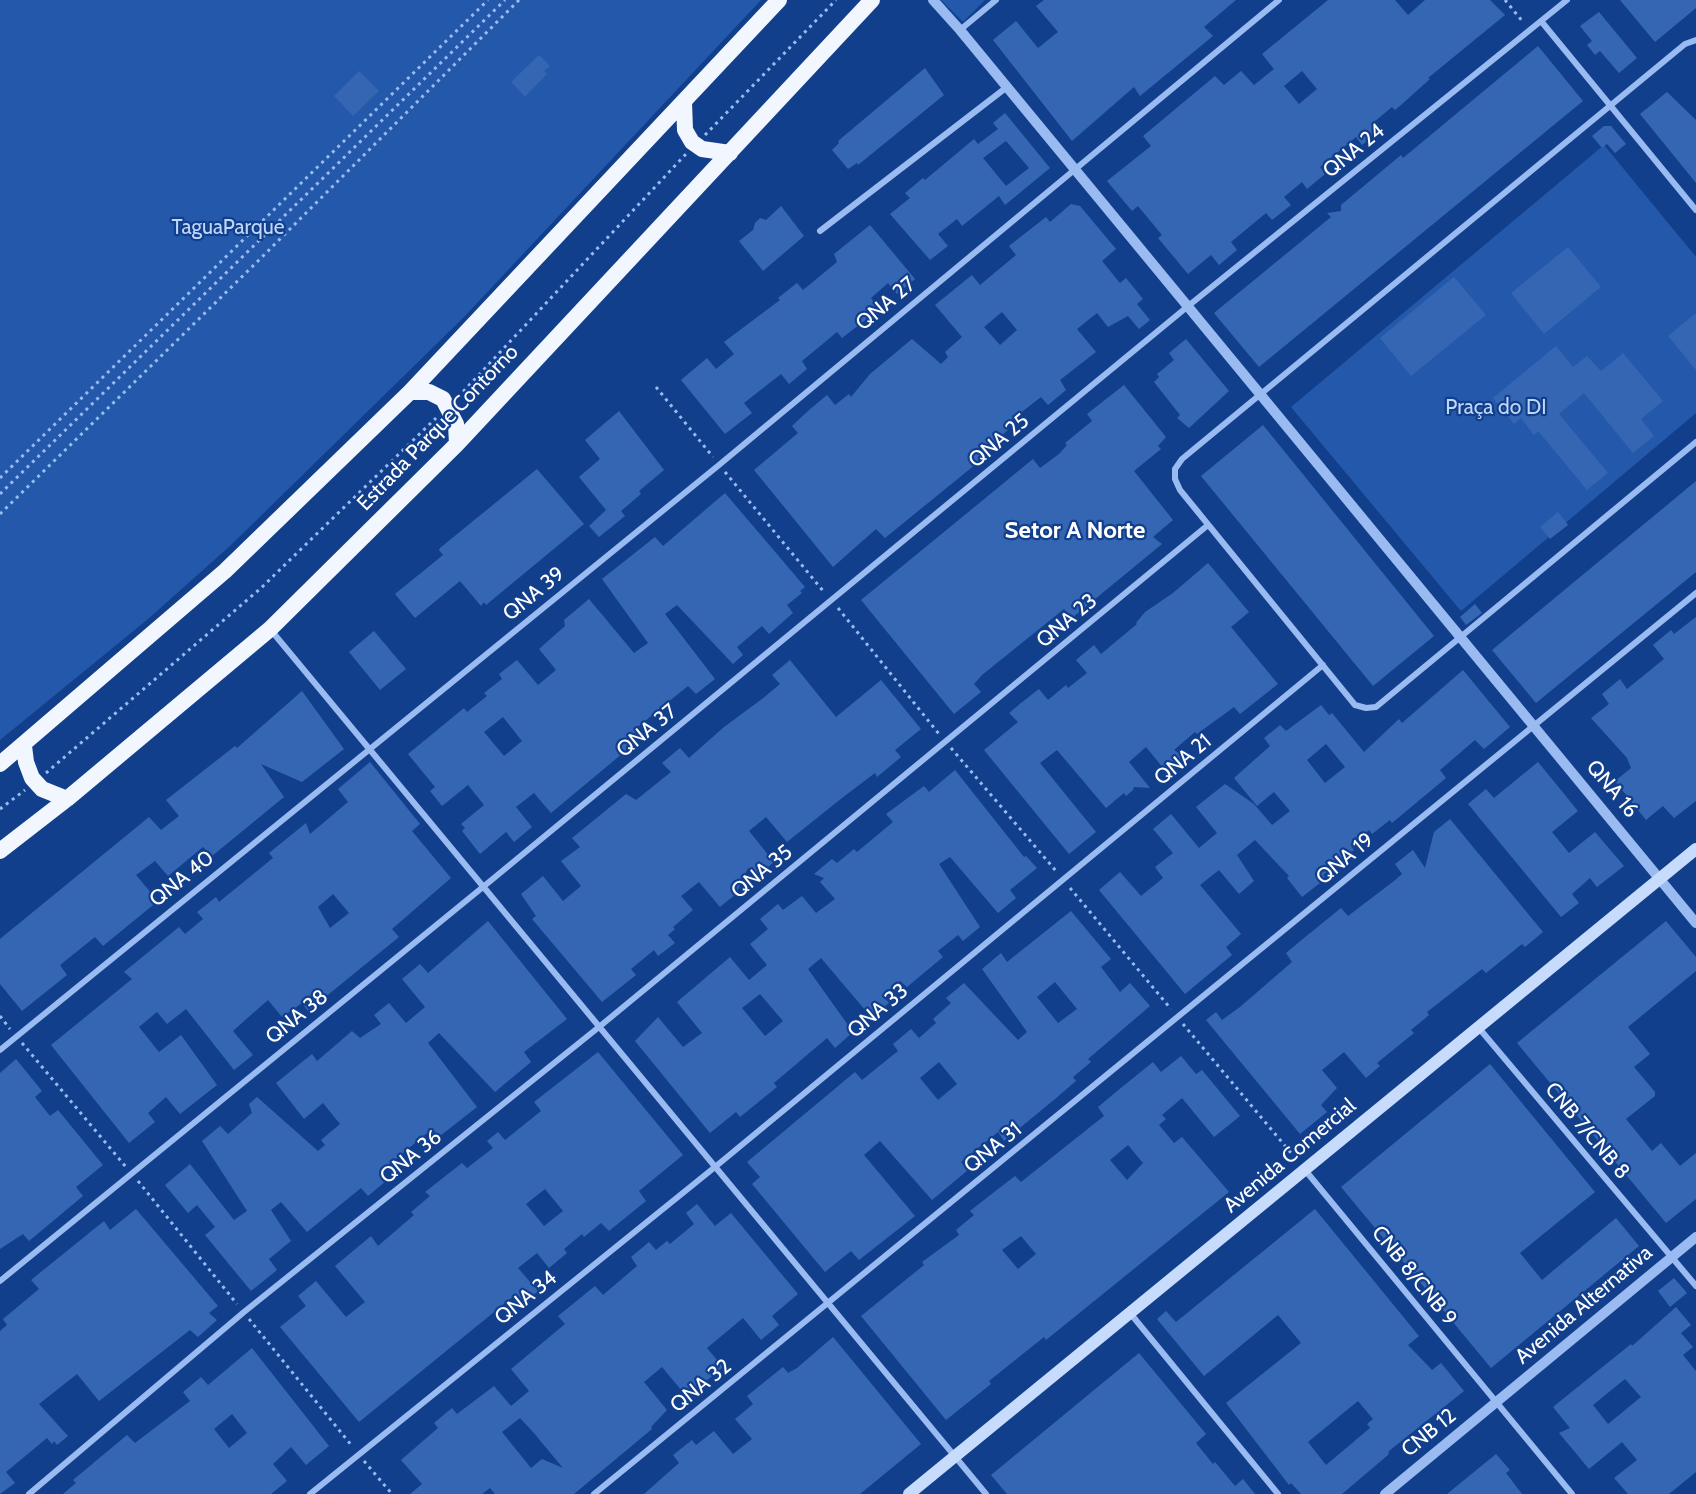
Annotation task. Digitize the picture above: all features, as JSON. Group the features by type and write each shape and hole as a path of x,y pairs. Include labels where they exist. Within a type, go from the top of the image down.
{"highway":[{"path":"0,764 24,746 225,571 410,392 779,0"},
{"name":"Estrada Parque Contorno","path":"0,851 67,799 270,629 457,444 872,0"},
{"path":"684,102 685,130 696,144 702,149 730,153"},
{"path":"410,392 429,392 442,399 456,424 457,444"},
{"path":"24,746 26,762 35,782 42,789 67,799"}],"main road":[{"name":"Avenida Comercial","path":"909,1494 1477,1026 1696,849"}],"street":[{"name":"QNA 16","path":"933,0 1696,923"},
{"path":"960,30 996,0"},
{"name":"QNA 27","path":"719,465 1279,0"},
{"name":"QNA 24","path":"1187,307 1567,0"},
{"path":"1541,21 1696,210"},
{"path":"1696,40 1685,44 1182,459 1175,469 1175,478 1180,490 1355,705 1366,708 1376,707 1696,442"},
{"path":"820,231 1007,87"},
{"name":"QNA 25","path":"832,600 1187,307"},
{"name":"QNA 39","path":"369,748 719,465"},
{"name":"QNA 23","path":"946,742 1208,525"},
{"name":"QNA 19","path":"1178,1018 1696,593"},
{"name":"QNA 37","path":"483,887 832,600"},
{"path":"270,629 986,1494"},
{"name":"QNA 21","path":"1063,880 1323,665"},
{"name":"QNA 35","path":"599,1027 946,742"},
{"name":"QNA 40","path":"0,1050 369,748"},
{"name":"QNA 33","path":"715,1167 1063,880"},
{"name":"QNA 38","path":"0,1281 483,887"},
{"name":"QNA 31","path":"829,1304 1178,1018"},
{"name":"CNB 7/CNB 8","path":"1477,1026 1696,1286"},
{"name":"QNA 36","path":"29,1494 243,1312 599,1027"},
{"name":"QNA 34","path":"310,1494 715,1167"},
{"name":"CNB 8/CNB 9","path":"1305,1170 1572,1494"},
{"name":"Avenida Alternativa","path":"1497,1403 1696,1238"},
{"name":"QNA 32","path":"594,1494 829,1304"},
{"path":"1130,1313 1278,1494"},
{"name":"CNB 12","path":"1385,1494 1497,1403"}],"path":[{"path":"0,478 488,0"},
{"path":"0,494 505,0"},
{"path":"0,514 284,236 519,0"},
{"path":"0,809 35,782 261,588 448,407 696,144 836,0"},
{"path":"1506,0 1530,30"},
{"path":"656,387 946,742 1305,1170"},
{"path":"0,1016 131,1172 392,1494"}],"green space":[{"name":"TaguaParque","path":"0,0 761,0 463,318 231,545 148,619 0,740"},
{"path":"941,0 985,0 963,22"},
{"name":"Praça do DI","path":"1604,145 1696,257 1696,413 1461,611 1291,407"}],"building":[{"path":"1044,0 1236,0 1204,27 1213,36 1140,96 1134,87 1072,141 993,40 1016,21 1038,48 1058,32 1036,6"},
{"path":"1328,0 1395,0 1408,15 1425,0 1490,0 1505,15 1428,78 1430,79 1395,110 1392,107 1374,122 1381,130 1362,145 1356,137 1320,167 1325,174 1307,189 1302,182 1284,197 1291,205 1272,220 1266,213 1231,242 1237,250 1219,265 1211,255 1188,274 1158,238 1162,235 1138,206 1132,211 1107,181 1151,146 1143,136 1215,76 1224,85 1241,71 1254,85 1274,69 1262,54","holes":["1302,71 1317,89 1299,104 1284,86"]},
{"path":"1620,0 1696,0 1696,8 1655,42"},
{"path":"1599,12 1637,58 1619,73 1600,51 1595,55 1587,45 1592,41 1580,26"},
{"path":"1538,46 1583,101 1259,367 1214,313 1331,217 1327,213 1341,211 1341,205 1401,155 1403,158"},
{"path":"539,55 550,66 544,71 547,74 525,97 511,82"},
{"path":"925,68 944,95 858,165 857,163 848,169 832,150 839,143 838,141"},
{"path":"359,71 379,91 353,116 334,96"},
{"path":"1667,92 1696,120 1696,183 1640,114"},
{"path":"1005,113 1050,168 1005,205 999,196 962,226 957,219 938,234 948,246 930,260 890,214 910,198 905,193 923,178 925,180 974,139 978,144 998,129 993,123","holes":["1006,141 1029,168 1006,186 983,158"]},
{"path":"1604,126 1611,126 1626,144 1615,153 1607,144 1602,148 1592,136"},
{"path":"1071,204 1080,206 1116,249 1102,261 1120,283 1126,278 1143,299 1137,304 1150,320 1139,329 1128,316 1108,327 1097,313 1077,329 1096,352 1060,380 1066,390 1048,405 1041,397 1005,425 1008,430 991,445 994,449 976,464 885,538 876,529 833,567 754,470 798,433 792,426 827,395 835,405 849,394 851,397 870,374 912,339 941,364 948,357 945,352 962,337 935,305 972,275 980,285 1016,255 1009,246 1046,217 1050,222","holes":["1002,312 1017,330 1000,345 984,327"]},
{"path":"781,206 804,236 763,271 739,241 753,230 760,218 766,220"},
{"path":"870,225 915,279 897,294 888,283 871,298 880,309 842,338 837,332 802,361 807,369 789,384 781,374 744,403 752,413 725,434 681,380 707,358 716,369 734,354 724,342 780,300 778,298 797,283 803,290 837,262 834,254"},
{"path":"1568,247 1601,287 1544,334 1511,293"},
{"path":"1454,277 1486,315 1411,376 1380,338"},
{"path":"1696,313 1696,370 1668,336"},
{"path":"1186,339 1229,391 1189,428 1177,418 1180,415 1154,382 1159,377 1157,374 1174,360 1169,353"},
{"path":"1556,346 1573,367 1587,356 1601,371 1623,353 1663,401 1641,419 1654,436 1633,453 1584,393 1559,414 1608,473 1587,490 1538,431 1534,435 1521,418 1514,424 1493,398"},
{"path":"1124,385 1166,437 1158,446 1161,449 1134,471 1173,520 1153,537 1162,544 1072,618 1064,609 982,675 974,684 981,692 954,714 861,600 1033,459 1040,468 1059,454 1067,445 1065,443 1092,421 1087,414"},
{"path":"619,411 664,470 639,491 641,494 621,511 625,516 599,537 589,526 606,510 579,477 600,459 585,440"},
{"path":"1263,425 1434,636 1373,686 1201,476"},
{"path":"537,469 584,524 486,605 484,602 481,606 460,581 415,618 395,594 443,555 440,548"},
{"path":"1696,481 1696,572 1536,703 1492,650"},
{"path":"725,493 805,587 800,591 802,593 787,605 793,613 769,634 762,626 737,647 743,655 733,664 677,605 665,614 715,679 696,694 688,686 645,721 634,730 641,738 551,813 534,793 516,807 532,827 514,842 506,832 480,854 462,831 465,828 461,824 484,805 468,785 442,806 430,791 435,787 408,754 464,708 467,712 487,696 484,693 502,679 499,674 517,660 538,685 556,670 539,649 565,626 564,620 589,599 634,653 648,643 602,579 655,537 663,546","holes":["503,717 522,741 504,756 484,732"]},
{"path":"1558,512 1568,525 1550,539 1540,527"},
{"path":"1208,563 1249,612 1231,627 1278,684 1240,714 1234,707 1197,734 1195,732 1174,750 1186,758 1168,774 1146,747 1129,762 1150,788 1134,787 1126,796 1124,793 1106,808 1057,750 1040,763 1096,832 1069,854 984,750 1018,722 1009,713 1039,689 1048,700 1066,685 1068,688 1087,673 1076,660 1094,645 1101,654 1137,624 1145,612 1173,593"},
{"path":"1475,604 1482,613 1466,625 1460,617"},
{"path":"1696,617 1696,801 1674,818 1663,806 1646,820 1615,781 1631,768 1627,758 1591,718 1609,704 1602,694 1620,679 1627,689 1664,659 1653,645 1671,630 1674,634"},
{"path":"374,631 406,669 380,690 349,652"},
{"path":"790,660 836,717 881,680 921,729 895,750 901,757 877,777 875,773 787,842 766,817 749,831 774,862 756,877 748,868 736,894 720,907 699,882 681,896 693,910 673,927 675,929 668,935 675,943 658,956 654,950 631,969 636,975 602,1002 532,919 536,916 521,894 543,876 563,901 581,886 561,861 580,847 572,838 626,794 636,800 671,772 662,763 680,748 689,758 724,727 762,699 780,684 772,675"},
{"path":"1463,670 1510,727 1484,749 1475,740 1440,770 1446,778 1392,823 1390,820 1372,834 1369,830 1351,846 1354,850 1323,875 1325,877 1320,883 1302,897 1287,878 1289,876 1255,840 1237,855 1254,881 1239,894 1219,870 1200,885 1241,934 1226,947 1232,955 1185,994 1099,890 1120,872 1141,896 1163,878 1155,867 1173,853 1153,829 1171,814 1199,848 1217,833 1196,807 1225,784 1254,804 1272,825 1290,811 1274,792 1257,806 1234,778 1270,746 1264,738 1280,725 1286,731 1321,705 1329,715 1332,713 1364,752 1399,719 1402,723","holes":["1326,744 1345,767 1325,783 1307,760"]},
{"path":"302,691 344,749 302,782 261,764 284,797 212,856 203,847 168,876 155,861 136,875 158,901 103,946 95,937 60,965 67,975 22,1011 0,984 0,939 149,817 161,830 179,816 166,800 235,746 237,748"},
{"path":"370,762 420,824 412,831 451,878 392,929 399,937 308,1011 302,1003 282,1017 268,1000 252,1014 233,1031 253,1055 234,1070 186,1009 167,1024 157,1012 139,1027 159,1052 181,1035 217,1085 180,1114 166,1097 148,1113 155,1122 129,1143 51,1045 132,979 124,972 179,927 185,934 203,919 197,912 216,897 219,902 273,858 269,853 306,823 310,834 348,802 338,789","holes":["333,894 349,913 330,928 318,907"]},
{"path":"1538,762 1578,811 1552,832 1569,853 1595,832 1624,866 1597,887 1590,878 1572,894 1579,903 1561,917 1468,804 1486,789 1494,798"},
{"path":"955,770 1024,857 1026,856 1037,868 1010,890 1016,898 998,913 950,857 939,864 980,927 963,941 958,935 938,951 943,957 907,987 900,981 883,996 889,1003 871,1017 821,958 808,969 853,1032 835,1048 827,1038 774,1083 777,1087 740,1117 736,1112 710,1133 635,1041 658,1017 683,1047 702,1033 677,1002 730,957 749,980 767,965 750,944 768,929 760,919 778,904 783,910 802,896 816,913 835,899 820,882 824,878 814,874 832,859 837,863 854,849 857,852 893,822 886,814 924,786 929,792","holes":["760,994 783,1021 765,1036 742,1008"]},
{"path":"1450,819 1543,932 1525,947 1522,944 1486,973 1482,969 1427,1012 1429,1015 1411,1030 1414,1033 1377,1063 1380,1066 1366,1078 1344,1052 1322,1070 1337,1088 1321,1105 1327,1112 1300,1134 1206,1020 1216,1012 1222,1020 1240,1007 1292,962 1286,953 1341,908 1348,916 1394,881 1402,874 1395,864 1413,850 1425,868 1434,832"},
{"path":"1071,911 1111,959 1101,967 1120,992 1130,983 1150,1006 1088,1059 1091,1062 1073,1077 1076,1081 1055,1099 1004,1141 998,1132 961,1162 968,1170 932,1200 880,1141 864,1155 915,1216 859,1260 851,1251 825,1272 752,1184 760,1177 747,1162 855,1072 862,1080 898,1051 893,1044 911,1029 919,1038 936,1023 933,1019 951,1003 946,998 964,983 1018,1040 1027,1032 982,969 1001,953 1007,962","holes":["1055,982 1077,1009 1058,1023 1037,997","939,1062 957,1084 938,1100 920,1078"]},
{"path":"488,921 567,1019 524,1052 531,1062 495,1092 439,1033 428,1043 477,1107 440,1136 432,1129 380,1172 386,1181 368,1196 361,1188 307,1232 281,1202 271,1210 291,1241 269,1259 277,1270 251,1291 205,1235 215,1227 197,1205 188,1213 165,1185 190,1164 234,1220 247,1211 202,1141 220,1126 228,1134 252,1113 249,1104 257,1097 318,1151 325,1145 321,1140 340,1124 323,1103 304,1119 276,1083 312,1054 317,1061 352,1031 360,1038 381,1024 374,1015 389,1003 406,1023 425,1007 402,979 420,964 428,973"},
{"path":"1666,921 1696,957 1696,971 1628,1027 1650,1054 1634,1067 1655,1092 1655,1096 1626,1119 1652,1151 1661,1143 1680,1166 1696,1153 1696,1199 1666,1223 1517,1043"},
{"path":"598,1052 683,1155 639,1191 646,1201 609,1231 601,1223 584,1237 582,1234 564,1249 567,1253 549,1268 537,1253 518,1268 538,1291 519,1306 515,1295 359,1422 280,1327 306,1306 298,1296 316,1281 346,1317 365,1302 335,1266 371,1236 378,1246 414,1215 411,1212 430,1196 425,1192 462,1163 467,1168 493,1148 487,1141 498,1132 505,1140 541,1111 534,1102","holes":["545,1189 563,1211 544,1226 526,1204"]},
{"path":"1181,1056 1196,1074 1202,1070 1240,1116 1214,1137 1182,1098 1162,1115 1166,1119 1159,1125 1174,1143 1182,1137 1229,1192 1046,1340 1044,1337 989,1381 991,1384 946,1420 861,1316 924,1265 922,1262 959,1235 956,1230 974,1215 970,1211 1015,1176 1021,1182 1104,1116 1098,1107 1116,1092 1153,1062 1161,1072","holes":["1128,1145 1143,1163 1127,1180 1110,1160","1021,1236 1036,1254 1018,1269 1002,1250"]},
{"path":"16,1059 42,1091 35,1097 50,1116 58,1110 103,1165 76,1187 83,1196 29,1241 23,1234 0,1249 0,1073"},
{"path":"1490,1064 1595,1192 1520,1253 1542,1280 1616,1218 1639,1246 1491,1368 1341,1187"},
{"path":"697,1204 715,1226 731,1213 798,1294 772,1316 779,1325 761,1340 743,1318 707,1348 723,1367 687,1397 662,1367 644,1382 667,1410 651,1427 652,1429 574,1494 495,1494 490,1488 482,1494 410,1494 422,1484 401,1460 438,1428 434,1423 452,1408 457,1414 494,1386 511,1406 529,1391 511,1369 565,1324 558,1316 595,1286 603,1295 637,1266 631,1257 649,1242 656,1250 667,1241 670,1244 694,1224 686,1213","holes":["520,1418 563,1468 542,1459 531,1468 502,1432"]},
{"path":"136,1209 218,1306 209,1313 217,1320 198,1337 190,1330 99,1401 77,1374 39,1404 68,1436 57,1445 54,1441 52,1444 47,1438 6,1472 15,1483 0,1494 0,1331 7,1325 3,1319 39,1289 31,1280 104,1221 110,1230"},
{"path":"1315,1209 1419,1336 1408,1345 1432,1370 1441,1363 1464,1391 1389,1451 1388,1455 1342,1494 1301,1494 1291,1483 1289,1485 1226,1403 1301,1343 1278,1315 1204,1376 1157,1319 1166,1311 1176,1322","holes":["1358,1401 1373,1419 1367,1424 1370,1428 1326,1465 1308,1442"]},
{"path":"1674,1278 1687,1293 1670,1307 1658,1291"},
{"path":"1676,1307 1691,1325 1681,1333 1693,1347 1683,1355 1696,1371 1696,1472 1669,1494 1628,1494 1614,1478 1637,1460 1622,1442 1589,1469 1559,1433 1570,1428 1553,1407 1631,1344 1632,1346","holes":["1625,1379 1641,1397 1608,1424 1593,1405"]},
{"path":"833,1337 921,1444 860,1494 644,1494 679,1463 673,1455 692,1440 696,1445 714,1431 733,1454 752,1439 735,1419 753,1404 747,1396 783,1367 788,1373 797,1368"},
{"path":"252,1348 329,1446 306,1465 291,1447 273,1464 287,1481 271,1494 63,1494 76,1483 73,1480 127,1435 135,1443 190,1401 183,1392 201,1377 208,1385","holes":["232,1414 247,1433 229,1448 214,1429"]},
{"path":"1139,1353 1206,1434 1196,1443 1213,1464 1215,1462 1235,1486 1243,1479 1255,1494 1007,1494 991,1475"},
{"path":"1496,1454 1510,1470 1506,1473 1522,1494 1447,1494"}],"district":[{"name":"Setor A Norte","path":"1075,531"}]}
